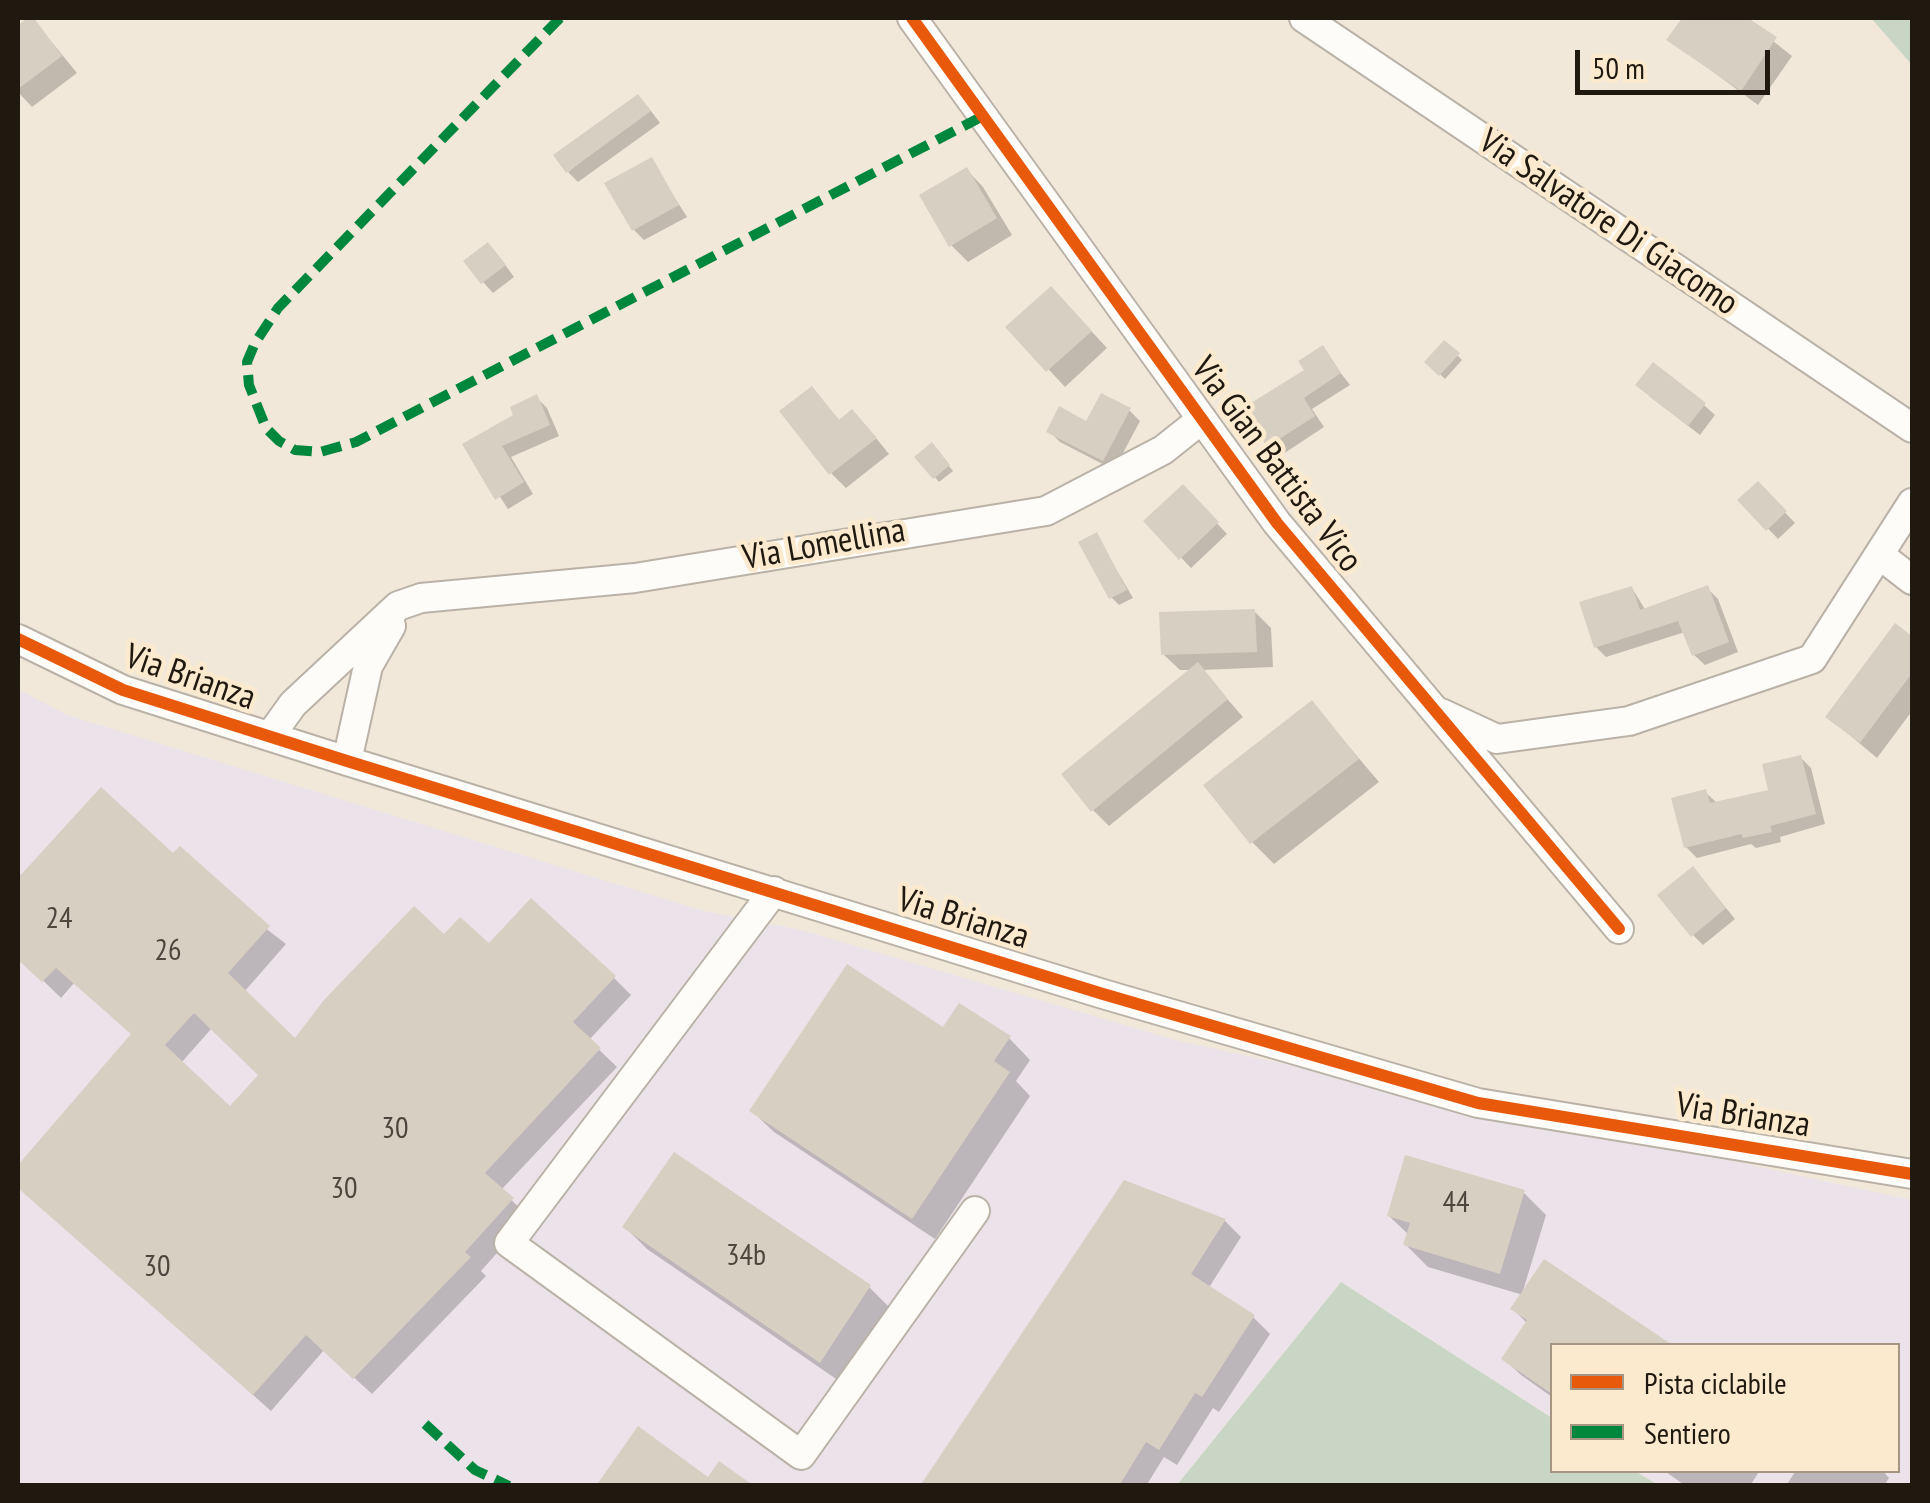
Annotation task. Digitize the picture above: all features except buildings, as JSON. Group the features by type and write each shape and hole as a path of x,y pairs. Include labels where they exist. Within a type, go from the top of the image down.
{"street":[{"name":"Via Gian Battista Vico","path":"912,18 1276,523 1619,928"},
{"name":"Via Salvatore Di Giacomo","path":"1304,18 1912,428"},
{"name":"Via Lomellina","path":"270,736 293,704 398,606 421,598 635,578 1046,511 1163,450 1202,419"},
{"path":"1435,710 1497,738 1534,734 1628,720 1812,659 1912,502"},
{"path":"1881,556 1912,580"},
{"path":"347,761 368,666 394,622 421,598"},
{"name":"Via Brianza","path":"18,639 123,690 1478,1103 1912,1174"},
{"path":"774,891 509,1242 801,1456 975,1212"}],"shaded area":[{"path":"18,689 67,715 704,911 801,930 1179,1041 1912,1200 1912,1485 1658,1485 1638,1473 1900,1473 1900,1343 1550,1343 1550,1417 1341,1282 1177,1485 18,1485"}],"green space":[{"path":"1871,18 1912,18 1912,65"},
{"path":"1341,1282 1550,1417 1550,1473 1638,1473 1658,1485 1177,1485"}],"marked path":[{"path":"560,18 278,308 247,362 249,385 266,428 279,441 295,450 320,452 356,442 983,116"},
{"path":"425,1424 475,1470 509,1486"}],"cycle path":[{"path":"912,18 1277,523 1619,929"},
{"path":"18,639 123,690 1103,994 1478,1103 1912,1174"}]}
